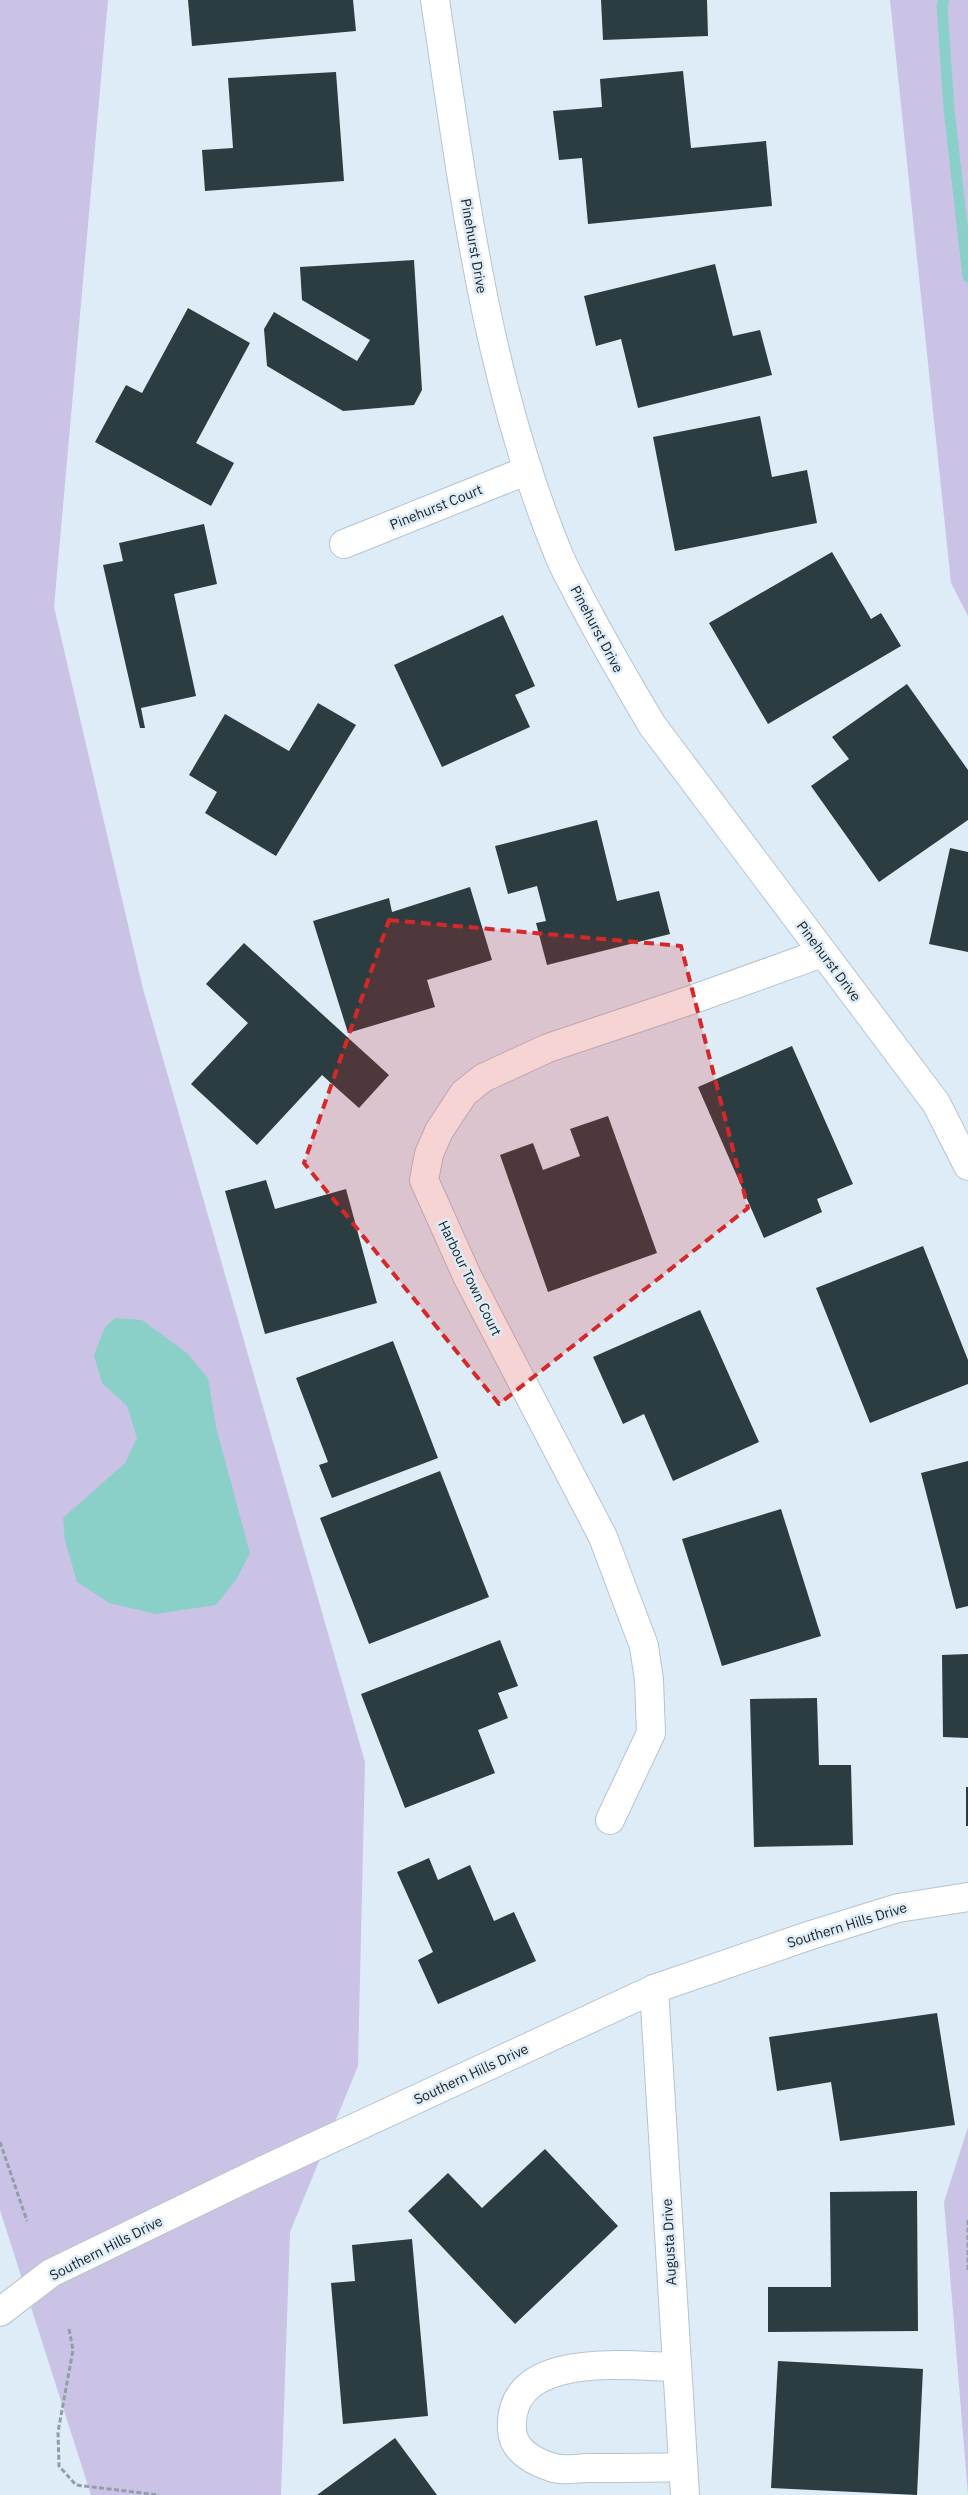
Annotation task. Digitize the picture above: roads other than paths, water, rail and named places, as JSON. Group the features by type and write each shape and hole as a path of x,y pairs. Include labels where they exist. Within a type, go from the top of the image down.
{"street":[{"name":"Pinehurst Drive","path":"435,0 458,159 487,317 528,470 558,555 617,668 652,725 936,1104 968,1166"},
{"name":"Pinehurst Court","path":"344,544 528,470"},
{"name":"Harbour Town Court","path":"610,1820 652,1733 650,1680 644,1646 603,1537 467,1276 424,1180 429,1154 439,1131 464,1093 483,1078 548,1048 691,1000 822,952"},
{"name":"Southern Hills Drive","path":"0,2312 51,2273 253,2175 654,1989 811,1935 898,1908 968,1897"},
{"name":"Augusta Drive","path":"654,1989 676,2367 686,2495"},
{"path":"676,2367 579,2366 537,2378 523,2392 513,2411 512,2432 520,2448 530,2459 556,2469 683,2467"}],"waterway":[{"path":"944,0 942,6 949,109 968,277"}]}
